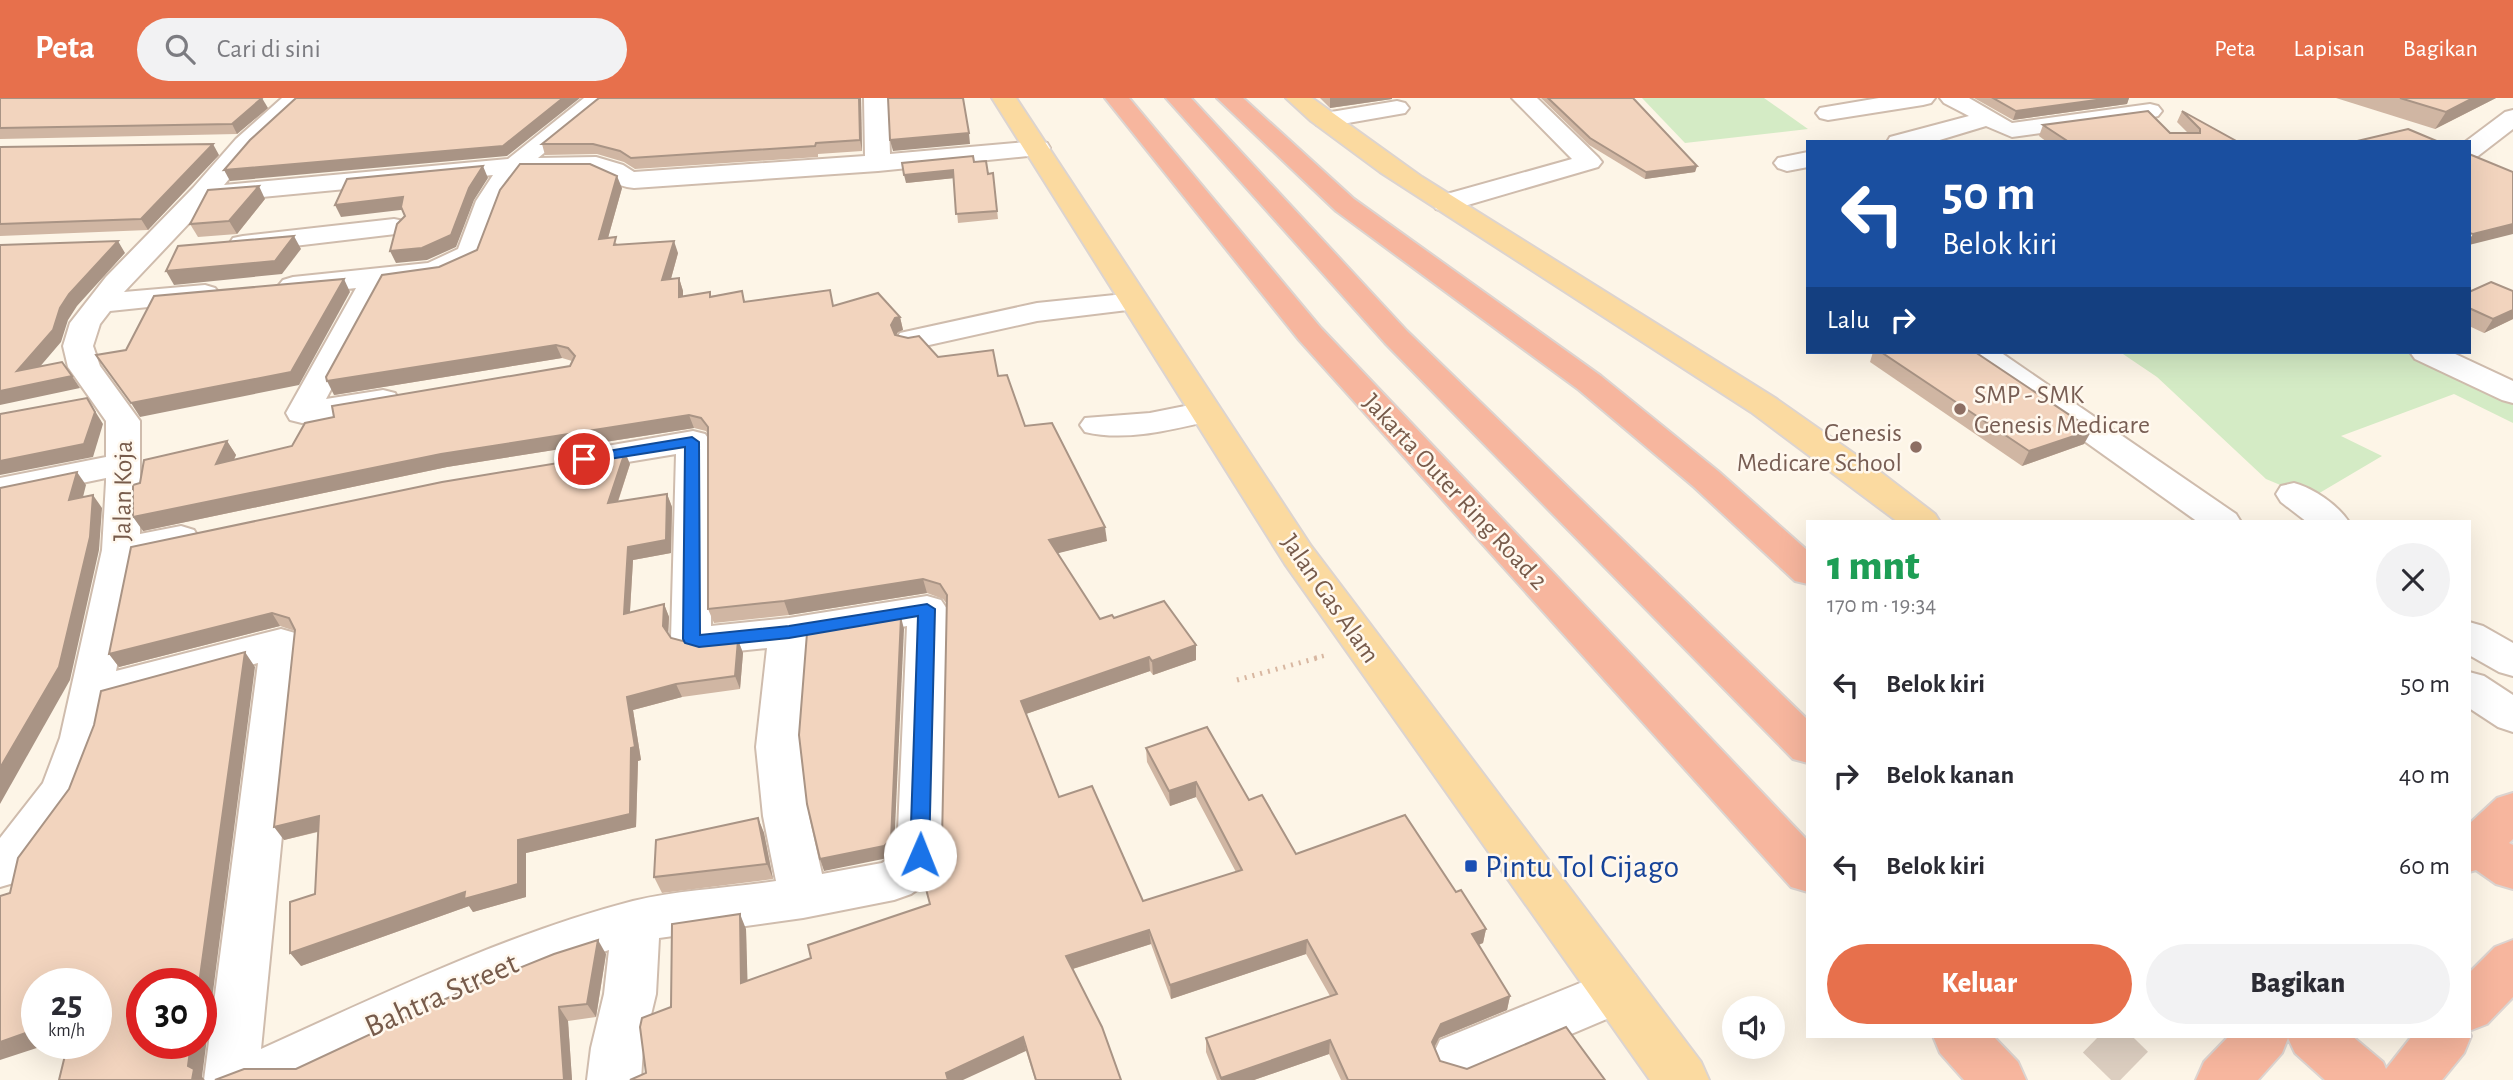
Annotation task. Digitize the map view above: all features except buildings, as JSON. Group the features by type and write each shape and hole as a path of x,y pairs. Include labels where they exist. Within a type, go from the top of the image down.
{"highway":[{"name":"Jakarta Outer Ring Road 2","path":"1118,98 1310,334 1806,871"},
{"path":"1178,98 1396,337 1806,745"},
{"path":"1228,98 1345,205 1590,383 1706,479 1806,570"},
{"path":"2486,856 2513,811"},
{"path":"2471,1007 2513,962"},
{"path":"2471,1008 2513,998"},
{"path":"1960,1038 1999,1080"},
{"path":"2316,1038 2364,1080"},
{"path":"2408,1080 2443,1038"}],"main road":[{"name":"Jalan Gas Alam","path":"1004,98 1298,555 1682,1080"},
{"path":"1298,98 1325,120 1445,203 1818,440 1919,520"}],"street":[{"path":"99,303 375,279 434,271 471,254 477,226 495,188 513,166 599,98"},
{"path":"876,98 878,163"},
{"path":"1445,203 1588,162 1524,98"},
{"path":"1828,113 1923,98"},
{"path":"1952,98 2020,136 2150,112"},
{"path":"260,99 296,99"},
{"name":"Jalan Koja","path":"0,869 29,838 63,790 82,738 121,550 124,464 122,421 84,367 78,346 85,323 99,303 164,246 202,194 245,144 296,99"},
{"path":"1325,120 1397,108"},
{"path":"2471,148 2513,117"},
{"path":"1908,140 1989,118"},
{"path":"206,145 245,144"},
{"path":"202,194 513,166 596,165 614,170 623,179 634,180 878,163 1038,148"},
{"path":"164,246 394,227"},
{"path":"375,279 302,413 411,396"},
{"path":"911,340 1037,312 1134,302"},
{"path":"1983,354 2221,520"},
{"path":"2430,354 2513,393"},
{"path":"66,403 106,396"},
{"path":"1097,425 1150,423 1205,412"},
{"path":"543,466 692,442 691,639 699,641 789,632 778,747 786,816 803,898"},
{"path":"0,489 124,464"},
{"path":"2294,494 2328,520"},
{"path":"121,550 216,530"},
{"name":"Bahtra Street","path":"250,1080 470,979 553,946 636,921 803,898 894,880 914,866 920,855 927,609 789,632"},
{"path":"2471,637 2513,662"},
{"path":"91,693 281,643 231,1080"},
{"path":"2471,688 2513,716"},
{"path":"614,1080 617,1048 630,994 636,921"},
{"path":"1459,1057 1617,991"}],"path":[{"path":"1237,680 1364,645"}],"green space":[{"path":"1642,98 1764,98 1808,129 1685,143"},
{"path":"2123,354 2416,354 2513,400 2513,423 2454,394 2341,436 2382,456 2311,498 2266,479 2157,377"}],"tunnel":[{"path":"2101,1038 2144,1080"}],"place":[{"name":"SMP - SMK Genesis Medicare","path":"1960,409"},
{"name":"Genesis Medicare School","path":"1916,447"},
{"name":"Pintu Tol Cijago","path":"1471,866"}],"route":[{"path":"584,459 692,442 691,639 699,641 789,632 927,609 920,855"}]}
